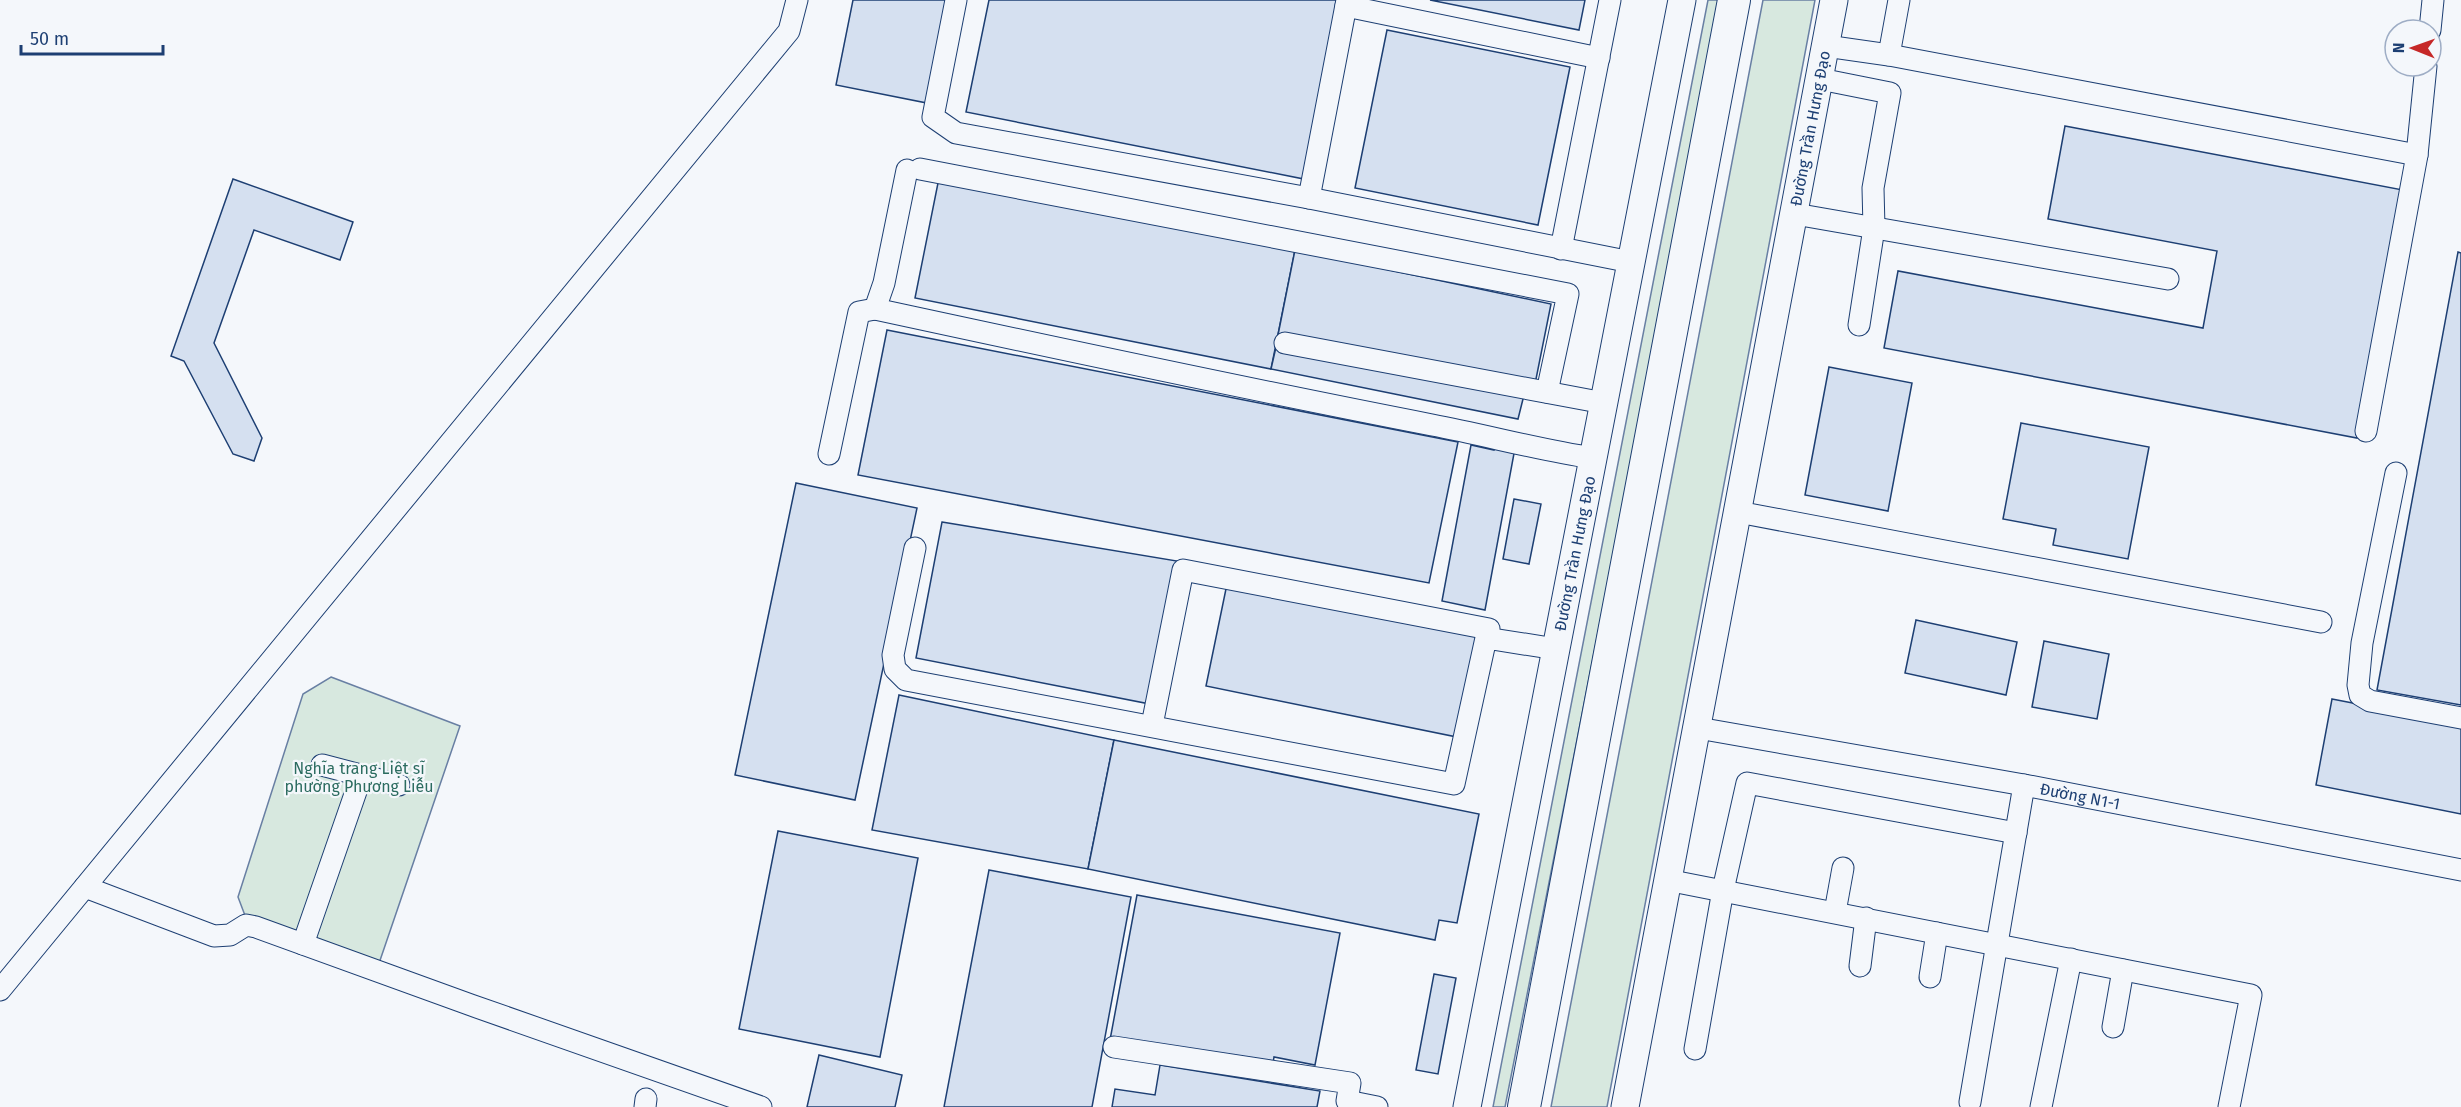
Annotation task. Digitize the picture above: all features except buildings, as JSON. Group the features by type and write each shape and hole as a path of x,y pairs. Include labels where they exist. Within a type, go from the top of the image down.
{"highway":[{"path":"1524,1107 1734,0"}],"main road":[{"name":"Đường Trần Hưng Đạo","path":"1467,1107 1682,0"},
{"name":"Đường Trần Hưng Đạo","path":"1624,1107 1698,728 1834,0"}],"street":[{"path":"0,990 789,31 797,0"},
{"path":"956,0 933,117 956,134 1309,198 1631,262"},
{"path":"1561,249 1610,0"},
{"path":"1889,55 1899,0"},
{"path":"2431,18 2433,0"},
{"path":"1309,198 1347,3 1599,58"},
{"path":"1826,46 1889,55 2417,154"},
{"path":"2366,431 2417,154 2425,78"},
{"path":"1820,79 1890,93 1873,188 1874,228 1859,325"},
{"path":"875,309 884,283 913,169 1568,294 1547,392"},
{"path":"1795,214 2168,279"},
{"path":"829,454 859,312 875,309 1458,430 1540,450 1593,458"},
{"path":"1285,343 1604,403"},
{"path":"2396,474 2362,643 2358,685 2360,695 2370,701 2461,718"},
{"path":"1738,512 2321,622"},
{"path":"915,548 893,655 893,665 900,676 914,683 1152,725 1454,784 1490,629 1183,570 1152,725"},
{"path":"1487,638 1556,649"},
{"name":"Đường N1-1","path":"1698,728 2024,785 2461,870"},
{"path":"322,765 361,777 399,785"},
{"path":"303,944 361,777"},
{"path":"1695,1049 1723,890 1747,783 2016,833"},
{"path":"1970,1102 2024,785"},
{"path":"1835,912 1843,868"},
{"path":"1667,880 2252,995 2229,1107"},
{"path":"85,887 214,936 230,935 246,925 761,1107"},
{"path":"1860,966 1866,918"},
{"path":"1930,977 1937,933"},
{"path":"2041,1107 2072,959"},
{"path":"2113,1027 2123,970"},
{"path":"1114,1047 1350,1083 1347,1101 1377,1107"}],"green space":[{"path":"1708,0 1722,0 1505,1107 1493,1107"},
{"path":"1763,0 1815,0 1607,1107 1551,1107 1711,277"},
{"name":"Nghĩa trang Liệt sĩ phường Phương Liễu","path":"331,677 460,726 374,978 252,934 238,897 303,694"}]}
